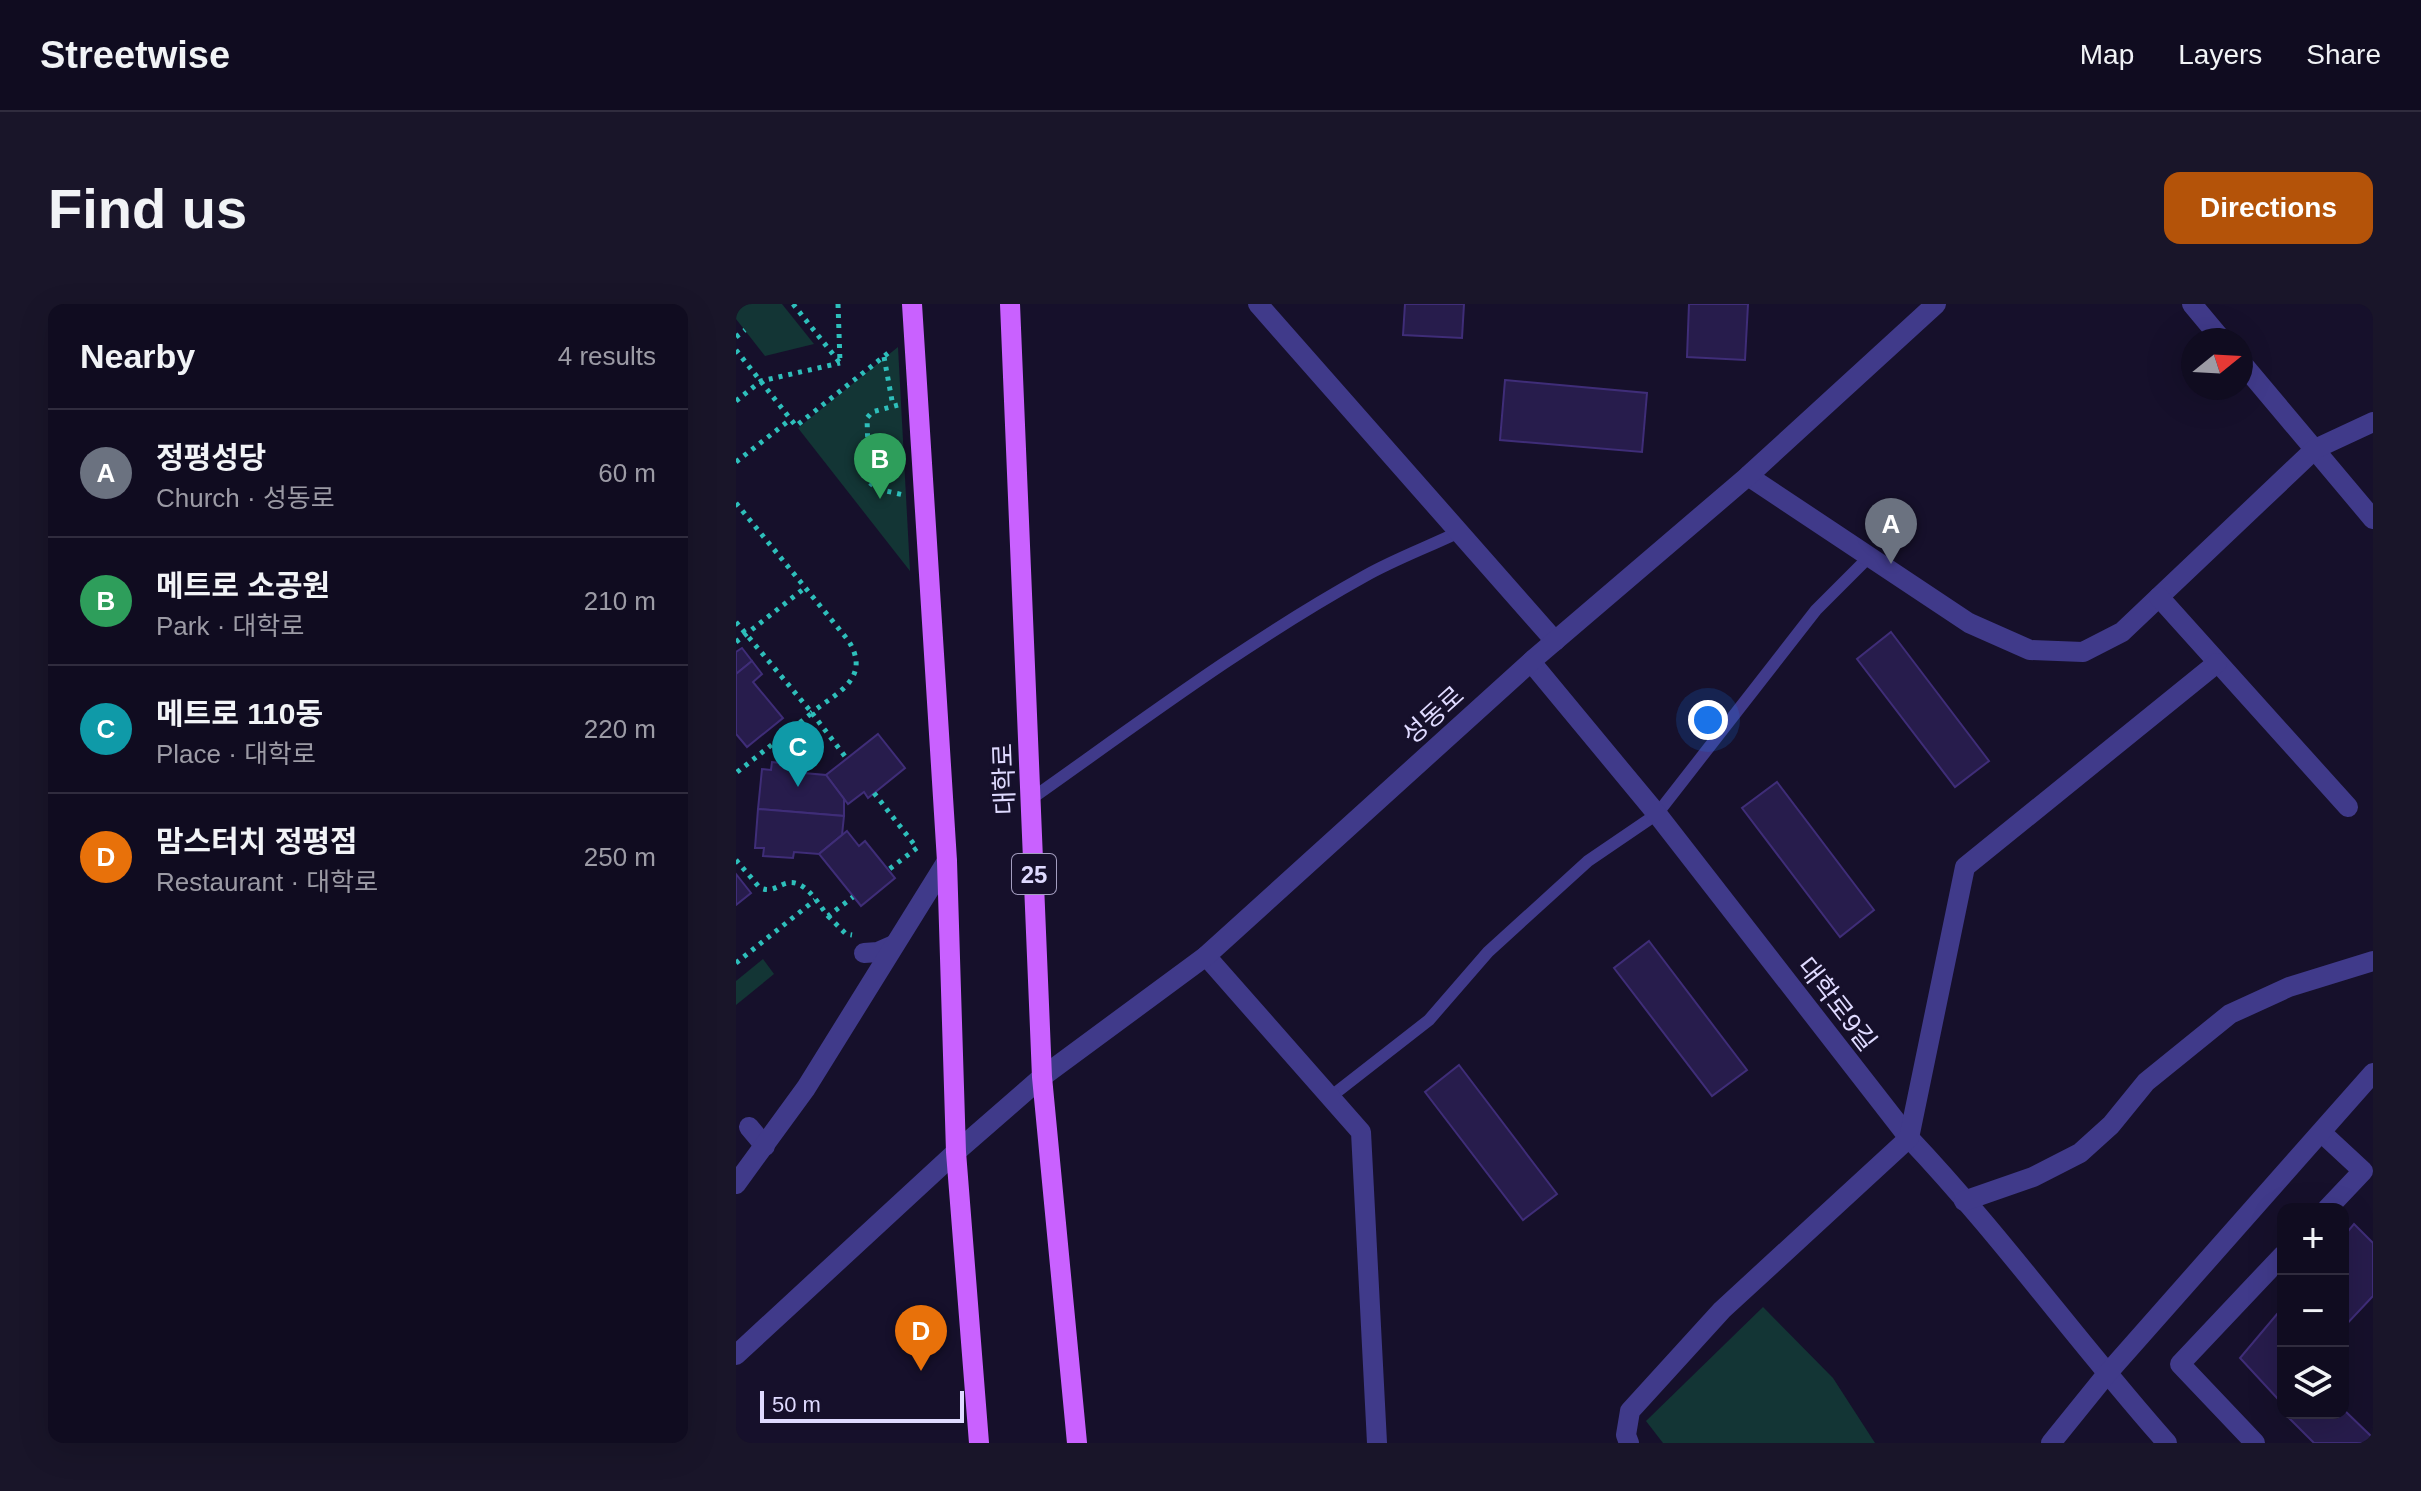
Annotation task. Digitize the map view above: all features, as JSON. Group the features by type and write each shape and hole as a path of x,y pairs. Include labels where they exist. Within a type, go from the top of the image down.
{"main road":[{"path":"912,304 947,861 956,1152 979,1443"},
{"name":"대학로","path":"1010,304 1042,1077 1077,1443"}],"street":[{"path":"1258,304 1555,641"},
{"name":"성동로","path":"736,1355 1042,1077 1206,956 1531,662 1748,476 1936,304"},
{"path":"2192,304 2212,328"},
{"path":"2253,376 2373,519"},
{"path":"1748,476 1969,623 2030,650 2083,652 2122,632 2315,449 2373,422"},
{"path":"2159,597 2348,807"},
{"name":"대학로9길","path":"1531,662 1657,814 1909,1138 2106,1375 2167,1443"},
{"path":"1629,1443 1626,1435 1630,1411 1722,1310 1909,1138 1965,867 2217,663"},
{"path":"736,1184 806,1088 947,861"},
{"path":"864,953 878,952 894,945"},
{"path":"1206,956 1361,1132 1377,1443"},
{"path":"1964,1201 2033,1177 2080,1153 2111,1125 2146,1082 2230,1014 2289,987 2373,961"},
{"path":"2051,1443 2106,1375 2373,1073"},
{"path":"749,1127 765,1146"},
{"path":"2322,1133 2368,1175 2334,1203"},
{"path":"2255,1443 2180,1364 2277,1261"}],"lane":[{"path":"1031,799 1212,672 1298,616 1368,574 1459,532"},
{"path":"1329,1098 1429,1020 1488,952 1588,861 1657,814 1816,610 1870,556"}],"path":[{"path":"793,304 840,363"},
{"path":"838,304 840,363"},
{"path":"736,337 745,330"},
{"path":"736,350 796,426 900,344"},
{"path":"884,357 893,407"},
{"path":"736,401 761,381 840,363"},
{"path":"903,404 869,414 866,421 871,485 908,496"},
{"path":"736,462 791,419"},
{"path":"868,450 906,449"},
{"path":"736,503 848,640 857,665 853,680 736,773"},
{"path":"736,642 806,587"},
{"path":"736,622 847,759"},
{"path":"874,793 917,848 888,870"},
{"path":"736,860 760,888 773,889 792,882 804,886 828,916 853,897"},
{"path":"736,963 815,900"}],"green space":[{"path":"736,304 782,304 814,344 765,356 736,319"},
{"path":"898,347 910,571 798,428"},
{"path":"763,959 774,974 736,1005 736,981"},
{"path":"1763,1307 1833,1378 1875,1443 1663,1443 1646,1421"}],"building":[{"path":"1405,304 1464,304 1462,338 1403,335"},
{"path":"1689,304 1748,304 1745,360 1687,357"},
{"path":"1505,380 1647,393 1642,452 1500,440"},
{"path":"1891,632 1989,761 1955,787 1857,659"},
{"path":"742,648 752,661 736,674 736,652"},
{"path":"752,661 762,674 753,682 783,718 747,747 736,734 736,674"},
{"path":"878,734 905,768 868,798 864,792 848,804 826,775"},
{"path":"772,762 805,766 804,773 826,775 844,799 844,816 758,809 762,769 771,770"},
{"path":"1777,782 1874,910 1840,937 1742,808"},
{"path":"758,809 844,816 842,835 819,854 794,852 793,858 763,856 764,848 755,848"},
{"path":"847,831 859,846 865,841 895,878 861,906 819,854"},
{"path":"736,874 751,893 736,905"},
{"path":"1649,941 1747,1070 1712,1096 1614,968"},
{"path":"1459,1065 1557,1194 1523,1220 1425,1092"},
{"path":"2354,1224 2373,1243 2373,1296 2349,1322 2349,1275 2349,1230"},
{"path":"2277,1314 2277,1398 2240,1358"},
{"path":"2349,1415 2373,1438 2373,1443 2314,1443 2290,1419 2349,1419"}],"place":[{"name":"메트로 소공원","path":"880,499"},
{"name":"정평성당","path":"1891,564"},
{"name":"메트로 110동","path":"798,787"},
{"name":"맘스터치 정평점","path":"921,1371"}]}
